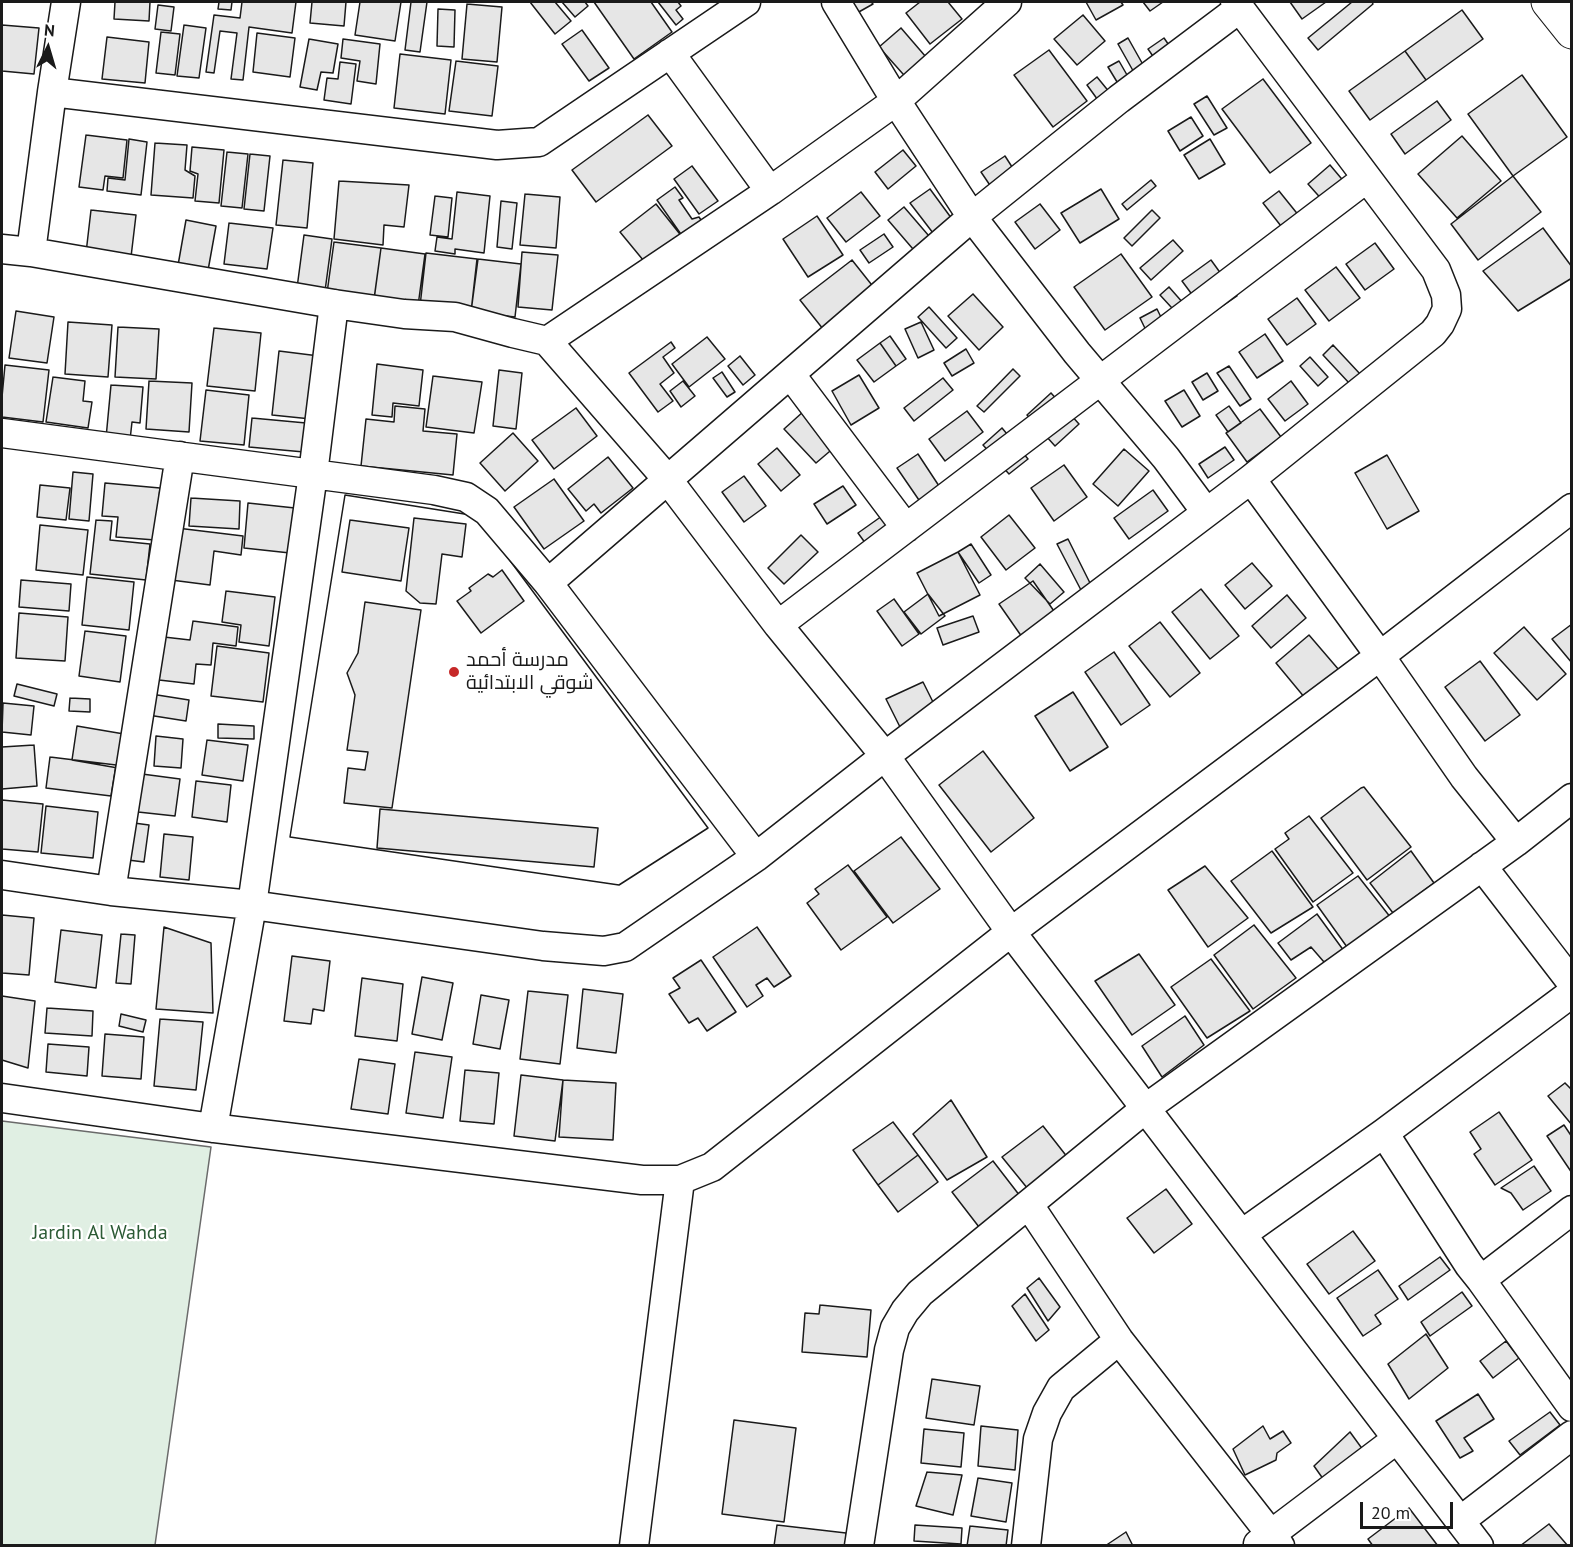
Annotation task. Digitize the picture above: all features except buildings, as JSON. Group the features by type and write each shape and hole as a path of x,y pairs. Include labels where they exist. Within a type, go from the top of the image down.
{"main road":[{"path":"1548,2 1572,32"}],"street":[{"path":"31,252 66,2"},
{"path":"52,92 497,145 539,142 746,2"},
{"path":"836,2 896,101 972,217 1077,354 1166,458 1206,512"},
{"path":"547,341 770,191 896,101 1007,2"},
{"path":"2,875 111,891 252,905 543,946 604,951 625,947 756,858 885,756 1251,479 1433,333 1447,309 1446,295 1436,270 1238,5 972,217 548,583"},
{"path":"670,53 770,191"},
{"path":"778,625 1367,178"},
{"path":"2,249 334,304 404,314 455,317 547,341 668,480 778,625 885,756 1011,932 1479,1545"},
{"path":"213,1128 252,905 313,474 334,304"},
{"path":"791,375 906,528"},
{"path":"2,437 180,456 434,490 466,497 487,511 548,583 756,858"},
{"path":"111,891 180,456"},
{"path":"1251,479 1380,656 1464,777 1516,842"},
{"path":"2,1098 213,1128 642,1180 680,1180 712,1167 1011,932 1380,656 1572,508"},
{"path":"859,1545 889,1350 895,1328 920,1293 1146,1108 1516,842 1572,798"},
{"path":"1482,866 1572,983"},
{"path":"1242,1234 1384,1133 1572,993"},
{"path":"1384,1133 1469,1265 1572,1407"},
{"path":"634,1545 680,1180"},
{"path":"1029,1205 1119,1340 1270,1542 1396,1439"},
{"path":"1481,1280 1572,1210"},
{"path":"1031,1541 1038,1438 1047,1413 1061,1388 1119,1340"},
{"path":"1460,1521 1572,1435"}],"green space":[{"name":"Jardin Al Wahda","path":"2,1121 211,1147 155,1545 2,1545"}],"place":[{"name":"مدرسة أحمد شوقي الابتدائية","path":"454,672"}]}
